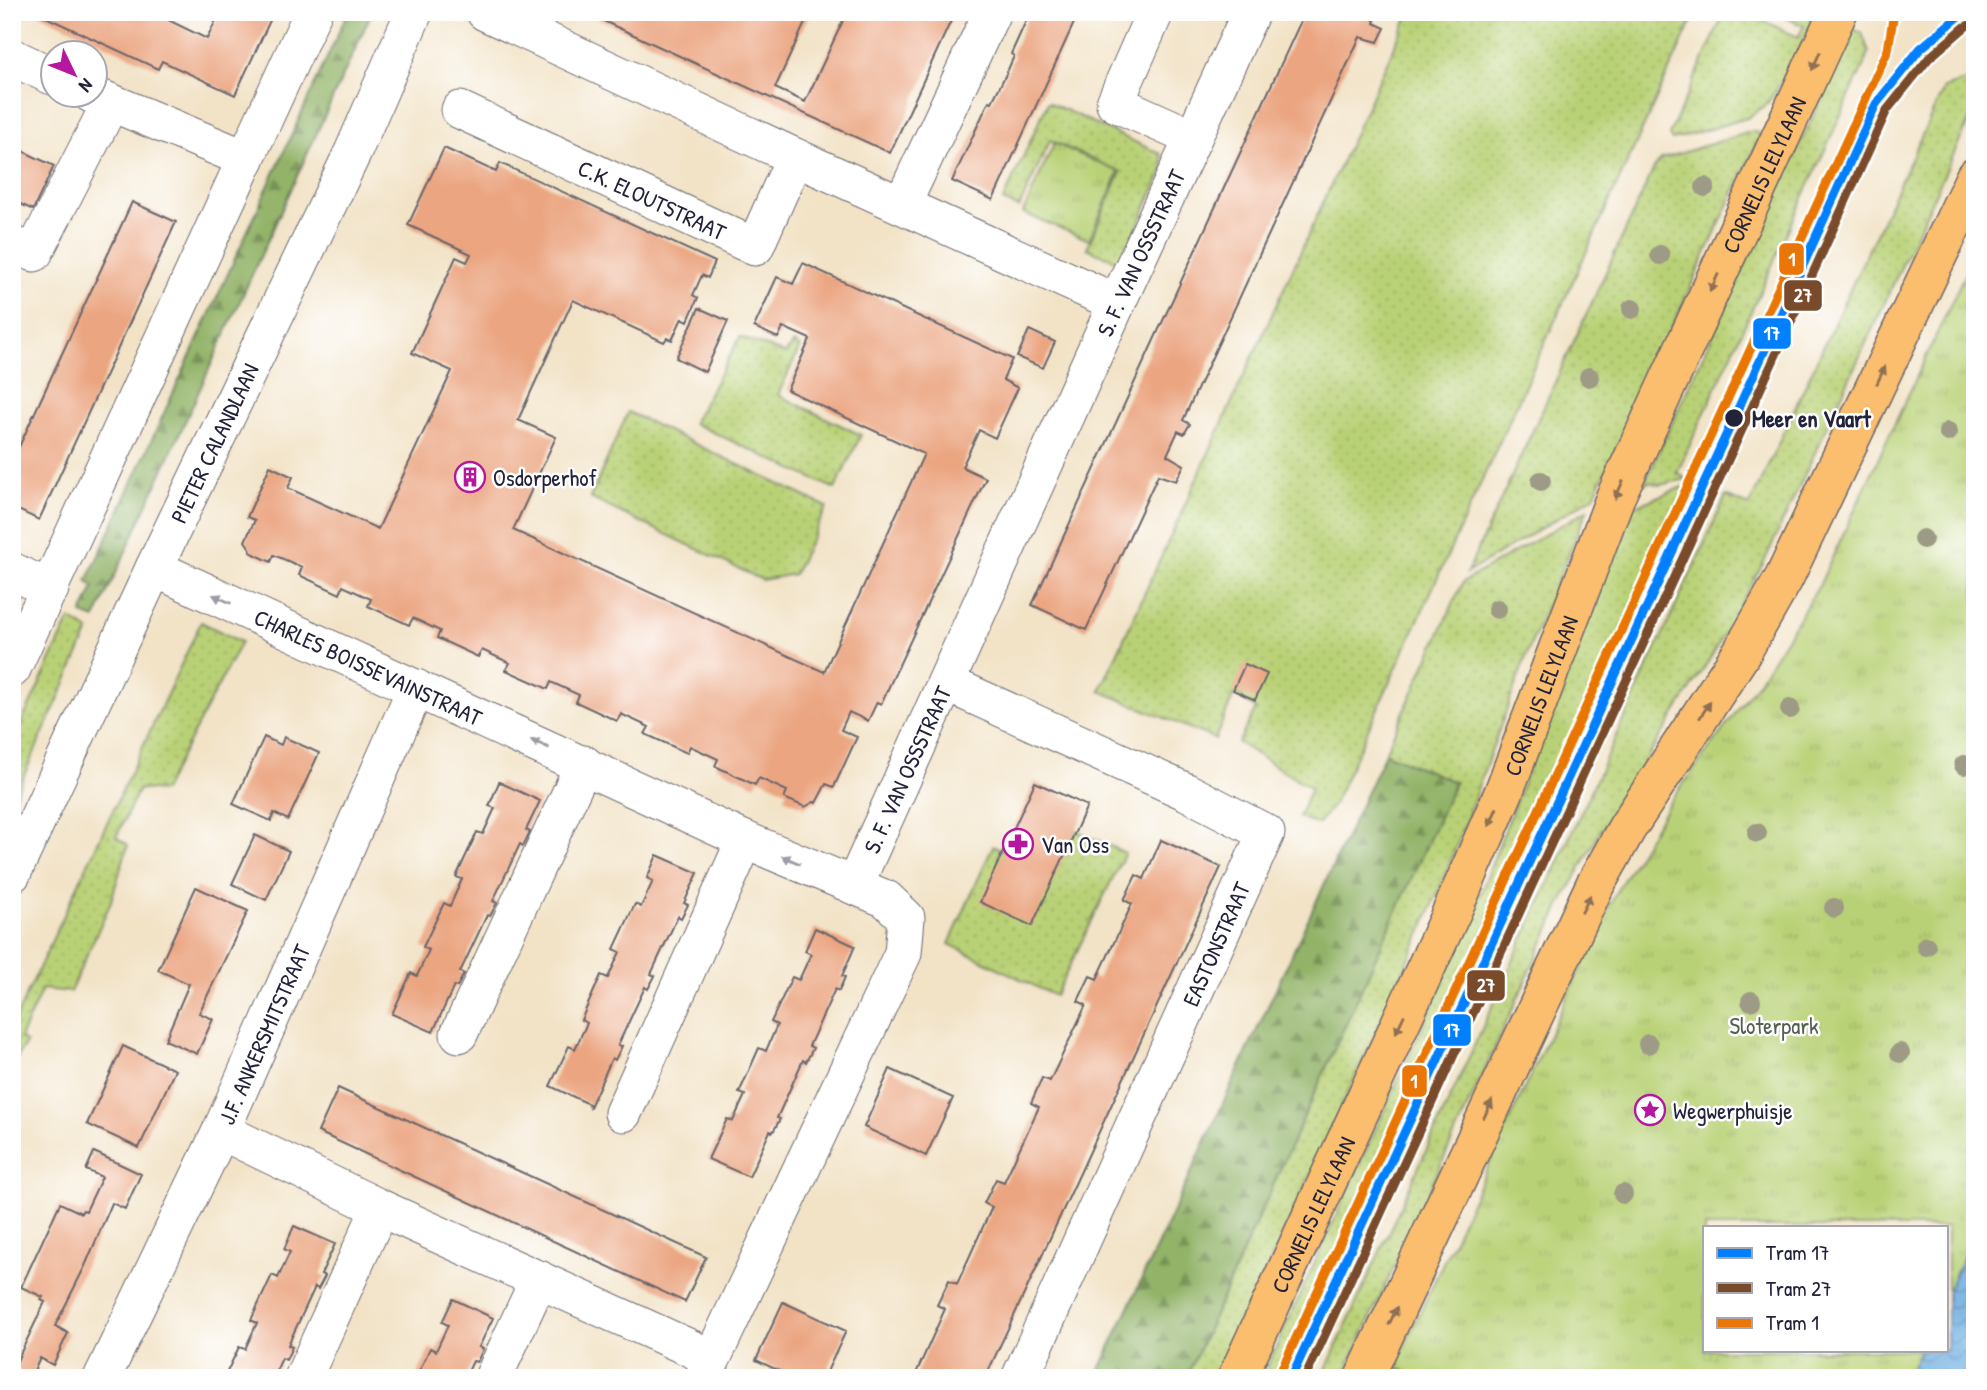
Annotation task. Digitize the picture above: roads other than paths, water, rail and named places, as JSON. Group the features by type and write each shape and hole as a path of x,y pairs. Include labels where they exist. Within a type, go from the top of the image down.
{"main road":[{"name":"CORNELIS LELYLAAN","path":"1237,1378 1453,909 1503,794 1615,498 1838,12"},
{"path":"1364,1378 1546,985 1595,886 1627,828 1742,652 1784,578 1975,177"}],"street":[{"path":"12,669 313,12"},
{"name":"PIETER CALANDLAAN","path":"12,874 353,152 414,12"},
{"path":"485,12 1117,303"},
{"path":"902,205 992,12"},
{"path":"1155,12 1115,103 1193,138"},
{"name":"S. F. VAN OSSSTRAAT","path":"854,886 1251,12"},
{"path":"12,57 38,69"},
{"path":"108,102 246,159"},
{"path":"12,244 34,253 96,108"},
{"name":"C.K. ELOUTSTRAAT","path":"460,110 755,247 795,157"},
{"name":"CHARLES BOISSEVAINSTRAAT","path":"155,568 745,840 854,886"},
{"path":"12,571 50,589"},
{"name":"EASTONSTRAAT","path":"946,683 1187,792 1266,833 1020,1378"},
{"name":"J.F. ANKERSMITSTRAAT","path":"102,1378 221,1131 416,688"},
{"path":"459,1034 584,764"},
{"path":"623,1113 745,840"},
{"path":"221,1131 380,1208 539,1279 707,1368 903,953 906,918 886,899 854,886"},
{"path":"303,1378 380,1208"},
{"path":"493,1378 539,1279"}],"water":[{"path":"1975,1231 1975,1378 1907,1378 1919,1352 1948,1352 1948,1290"}],"tram line":[{"name":"1","path":"1280,1373 1888,50 1894,12"},
{"name":"17","path":"1291,1378 1876,104 1920,49 1958,17 1968,12"},
{"name":"27","path":"1305,1378 1887,110 1929,58 1973,23"}],"place":[{"name":"Meer en Vaart","path":"1734,418"},
{"name":"Osdorperhof","path":"470,477"},
{"name":"Van Oss","path":"1018,844"},
{"name":"Wegwerphuisje","path":"1650,1110"}],"park label":[{"name":"Sloterpark","path":"1774,1025"}]}
